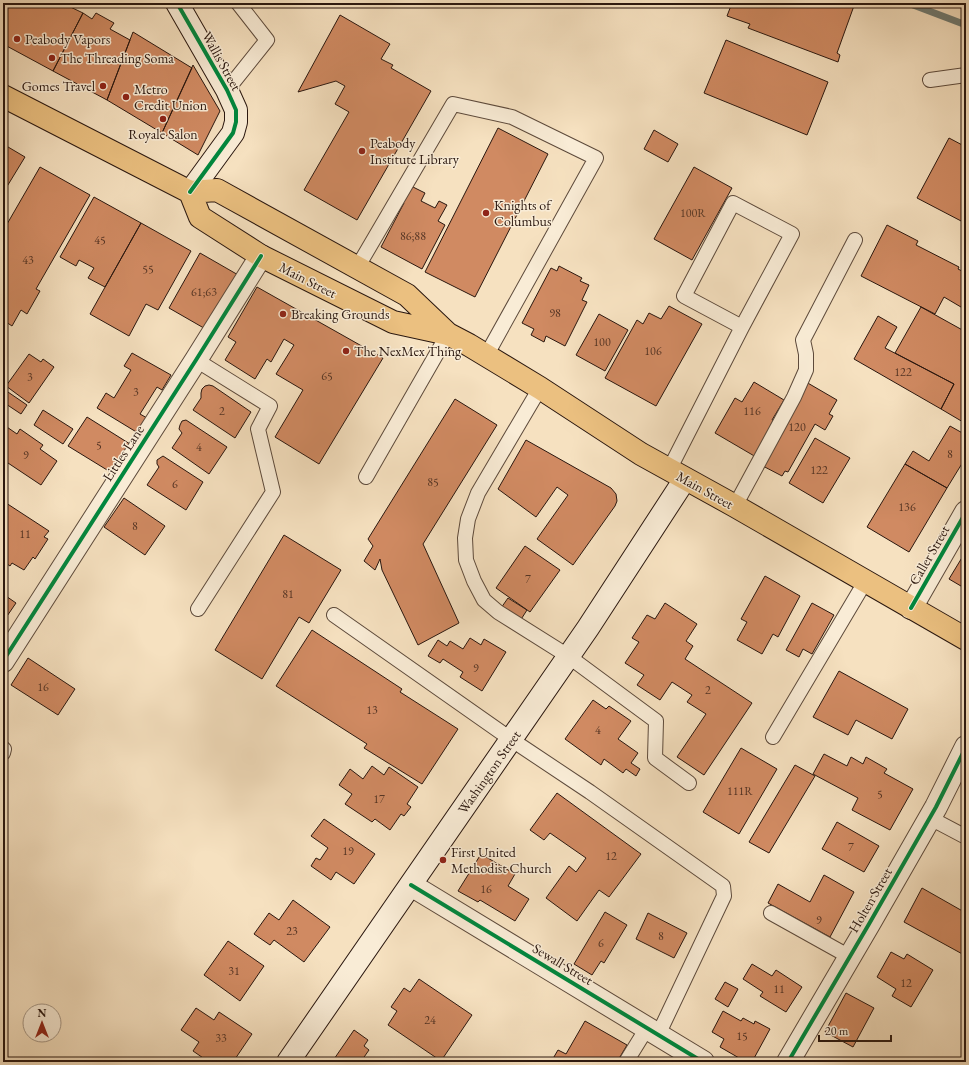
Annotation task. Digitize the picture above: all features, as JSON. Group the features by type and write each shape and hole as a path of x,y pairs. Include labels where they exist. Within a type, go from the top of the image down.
{"main road":[{"path":"3,96 190,192"},
{"name":"Main Street","path":"448,334 393,322 261,256 200,217 190,192 218,190 407,295 448,334 540,388 641,454 735,506 966,639"}],"street":[{"name":"Wallis Street","path":"177,3 227,90 236,110 236,122 233,133 190,192"},
{"name":"Littles Lane","path":"3,661 261,256"},
{"name":"Washington Street","path":"288,1062 588,628 677,474"},
{"name":"Caller Street","path":"911,608 966,512"},
{"name":"Holten Street","path":"788,1062 930,818 966,747"},
{"name":"Sewall Street","path":"411,885 703,1062"}],"lane":[{"path":"227,90 267,40 238,3"},
{"path":"930,80 966,75"},
{"path":"357,268 453,104 512,117 596,158 486,356"},
{"path":"677,474 742,327 792,234 733,203 684,296 742,327"},
{"path":"735,506 794,397 806,370 806,354 803,340 855,240"},
{"path":"366,477 448,334"},
{"path":"196,360 270,406 258,429 273,492 198,609"},
{"path":"540,388 478,493 468,519 465,538 466,560 474,581 484,600 498,612 568,656 656,721 655,758 689,784"},
{"path":"773,737 865,582"},
{"path":"334,615 723,886 724,896 652,1032 626,1062"},
{"path":"930,818 966,837"},
{"path":"771,913 850,957"}],"building":[{"path":"3,3 62,3 83,13 53,71 3,44"},
{"path":"732,3 855,3 837,53 840,55 838,62 748,28 750,24 727,16"},
{"path":"83,13 92,19 96,13 114,23 110,29 130,40 107,100 53,71"},
{"name":"Peabody Institute Library","path":"340,15 390,44 381,59 393,65 391,68 431,91 357,220 304,190 349,112 335,104 345,86 336,81 298,92"},
{"path":"133,32 192,68 162,133 107,100"},
{"path":"726,40 828,82 807,135 704,93"},
{"path":"193,65 220,111 198,155 162,133"},
{"name":"Knights of Columbus","path":"498,128 548,154 475,297 425,272"},
{"path":"654,130 678,144 668,162 644,149"},
{"path":"949,138 966,147 966,217 963,222 917,198"},
{"path":"3,144 25,157 3,193"},
{"path":"40,167 90,195 36,289 40,291 27,314 21,310 12,326 3,320 3,231"},
{"path":"694,167 732,188 692,260 654,239"},
{"path":"409,185 425,193 421,201 435,208 439,201 447,205 438,221 445,225 422,269 381,247 404,203 400,201"},
{"path":"94,197 141,223 105,287 88,278 94,268 79,260 76,266 60,257"},
{"path":"141,223 191,251 158,310 146,304 129,336 90,314"},
{"path":"887,225 918,241 916,245 959,267 958,269 966,273 966,310 944,297 935,314 861,276"},
{"path":"200,253 240,276 209,331 169,308"},
{"path":"559,266 582,278 580,281 589,285 582,300 587,302 565,346 546,336 544,342 531,335 534,329 522,323 551,268 557,271"},
{"path":"257,287 383,358 319,464 275,437 303,390 276,374 294,345 284,339 271,362 267,359 255,379 225,360 236,342 228,337"},
{"path":"669,306 702,324 656,406 605,378 637,320 643,324 649,313 661,319"},
{"path":"921,307 966,332 966,416 963,422 941,409 954,384 895,353"},
{"path":"599,314 628,330 605,371 576,355"},
{"path":"878,316 897,327 885,348 954,384 941,409 854,359"},
{"path":"132,353 171,375 162,390 157,387 140,414 147,418 138,433 97,408 106,393 114,398 131,370 124,366"},
{"path":"29,354 41,362 43,359 54,367 29,403 6,386"},
{"path":"754,382 784,400 772,420 776,423 756,457 715,433 735,398 742,402"},
{"path":"806,382 837,400 829,414 833,416 825,430 815,424 788,472 785,471 782,476 761,465"},
{"path":"209,385 213,386 251,412 235,438 193,410 201,398 202,389"},
{"path":"5,390 27,405 21,414 3,402 3,393"},
{"path":"455,399 497,425 423,544 459,623 418,645 382,570 380,559 375,570 364,561 373,546 368,539"},
{"path":"43,410 73,429 63,444 34,425"},
{"path":"87,417 130,444 112,473 68,446"},
{"path":"186,420 227,447 209,474 172,448 182,433 179,429 182,421"},
{"path":"4,425 17,434 20,429 43,445 40,449 57,461 41,485 8,463 5,468 3,467"},
{"path":"950,426 966,435 966,457 947,488 905,464 913,451 929,461"},
{"path":"815,438 850,458 823,503 789,483"},
{"path":"526,440 611,488 616,494 617,501 615,506 573,565 537,539 568,495 557,487 536,517 498,489"},
{"path":"163,456 203,482 186,510 147,485 159,467 157,460"},
{"path":"905,464 947,488 909,552 867,527"},
{"path":"124,498 165,526 145,555 104,527"},
{"path":"3,501 49,531 44,537 48,539 35,559 33,557 24,570 12,563 10,566 3,561"},
{"path":"284,535 341,570 309,623 299,617 262,679 215,650"},
{"path":"525,546 560,570 530,612 496,588"},
{"path":"966,551 966,589 949,579"},
{"path":"765,576 800,596 778,637 773,634 762,654 737,640 747,622 741,619"},
{"path":"3,594 16,603 3,622"},
{"path":"508,598 527,610 520,621 501,608"},
{"path":"665,603 697,624 686,641 693,646 685,659 752,703 704,775 677,757 706,714 687,702 692,695 672,682 660,700 637,685 644,675 625,663 639,642 632,638 647,615 655,619"},
{"path":"812,603 834,615 812,654 803,649 799,657 786,650"},
{"path":"312,630 402,689 400,692 458,729 422,784 364,748 367,744 276,686"},
{"path":"470,638 481,645 484,639 506,652 482,691 460,677 463,672 443,659 440,663 428,656 438,640 447,646 450,641 463,649"},
{"path":"28,658 75,689 58,715 11,685"},
{"path":"839,671 908,709 892,739 856,720 848,735 813,717"},
{"path":"593,700 606,709 609,706 631,721 618,739 638,753 631,763 640,769 636,776 626,769 623,773 604,759 601,765 565,739"},
{"path":"741,748 777,769 739,834 703,812"},
{"path":"824,754 847,766 851,757 863,764 866,757 887,769 884,773 913,789 890,830 852,810 858,798 813,774"},
{"path":"795,765 815,776 769,853 749,842"},
{"path":"372,766 384,775 389,767 418,787 407,804 411,807 404,816 401,814 390,830 375,819 372,822 345,804 352,794 339,785 350,769 363,779"},
{"path":"557,793 641,854 609,897 599,890 577,921 546,898 569,866 576,872 586,858 550,833 544,840 530,830"},
{"path":"324,819 375,854 354,884 336,872 331,880 311,866 316,858 320,860 328,848 311,836"},
{"path":"837,822 879,846 864,872 822,849"},
{"path":"481,854 515,874 508,886 529,899 515,921 480,900 478,902 458,891"},
{"path":"824,875 854,892 830,937 768,903 778,884 810,902"},
{"path":"922,888 966,913 966,956 904,922"},
{"path":"293,900 330,927 304,962 274,940 270,945 254,934 269,913 279,920"},
{"path":"605,912 627,925 604,963 601,961 592,975 574,964"},
{"path":"648,913 687,933 674,958 636,939"},
{"path":"228,941 264,966 240,1001 204,975"},
{"path":"891,952 904,959 907,954 933,970 911,1007 892,996 896,989 877,977"},
{"path":"752,964 772,976 776,970 802,987 786,1012 760,996 763,992 743,979"},
{"path":"419,979 472,1015 441,1061 388,1025 397,1011 391,1007 404,988 410,992"},
{"path":"725,982 738,989 728,1007 715,999"},
{"path":"846,993 874,1008 853,1047 825,1032"},
{"path":"196,1008 214,1020 219,1012 252,1034 233,1062 209,1062 193,1051 199,1042 181,1030"},
{"path":"723,1011 741,1021 743,1018 754,1024 755,1021 770,1029 752,1062 746,1062 720,1047 724,1039 712,1032"},
{"path":"585,1021 627,1045 617,1062 551,1062 558,1050 566,1054"},
{"path":"354,1030 368,1040 364,1046 369,1050 362,1060 366,1062 332,1062"}],"waterway":[{"path":"908,3 966,25"}],"cycle path":[{"path":"177,3 227,90 236,110 236,122 233,133 190,192"},
{"path":"3,661 261,256"},
{"path":"911,608 966,512"},
{"path":"788,1062 936,807 966,747"},
{"path":"411,885 703,1062"}],"place":[{"name":"Peabody Vapors","path":"17,39"},
{"name":"The Threading Soma","path":"52,58"},
{"name":"Gomes Travel","path":"103,86"},
{"name":"Metro Credit Union","path":"126,97"},
{"name":"Royale Salon","path":"163,119"},
{"name":"Peabody Institute Library","path":"362,151"},
{"name":"Knights of Columbus","path":"486,213"},
{"name":"Breaking Grounds","path":"283,314"},
{"name":"The NexMex Thing","path":"346,351"},
{"name":"First United Methodist Church","path":"443,860"}]}
